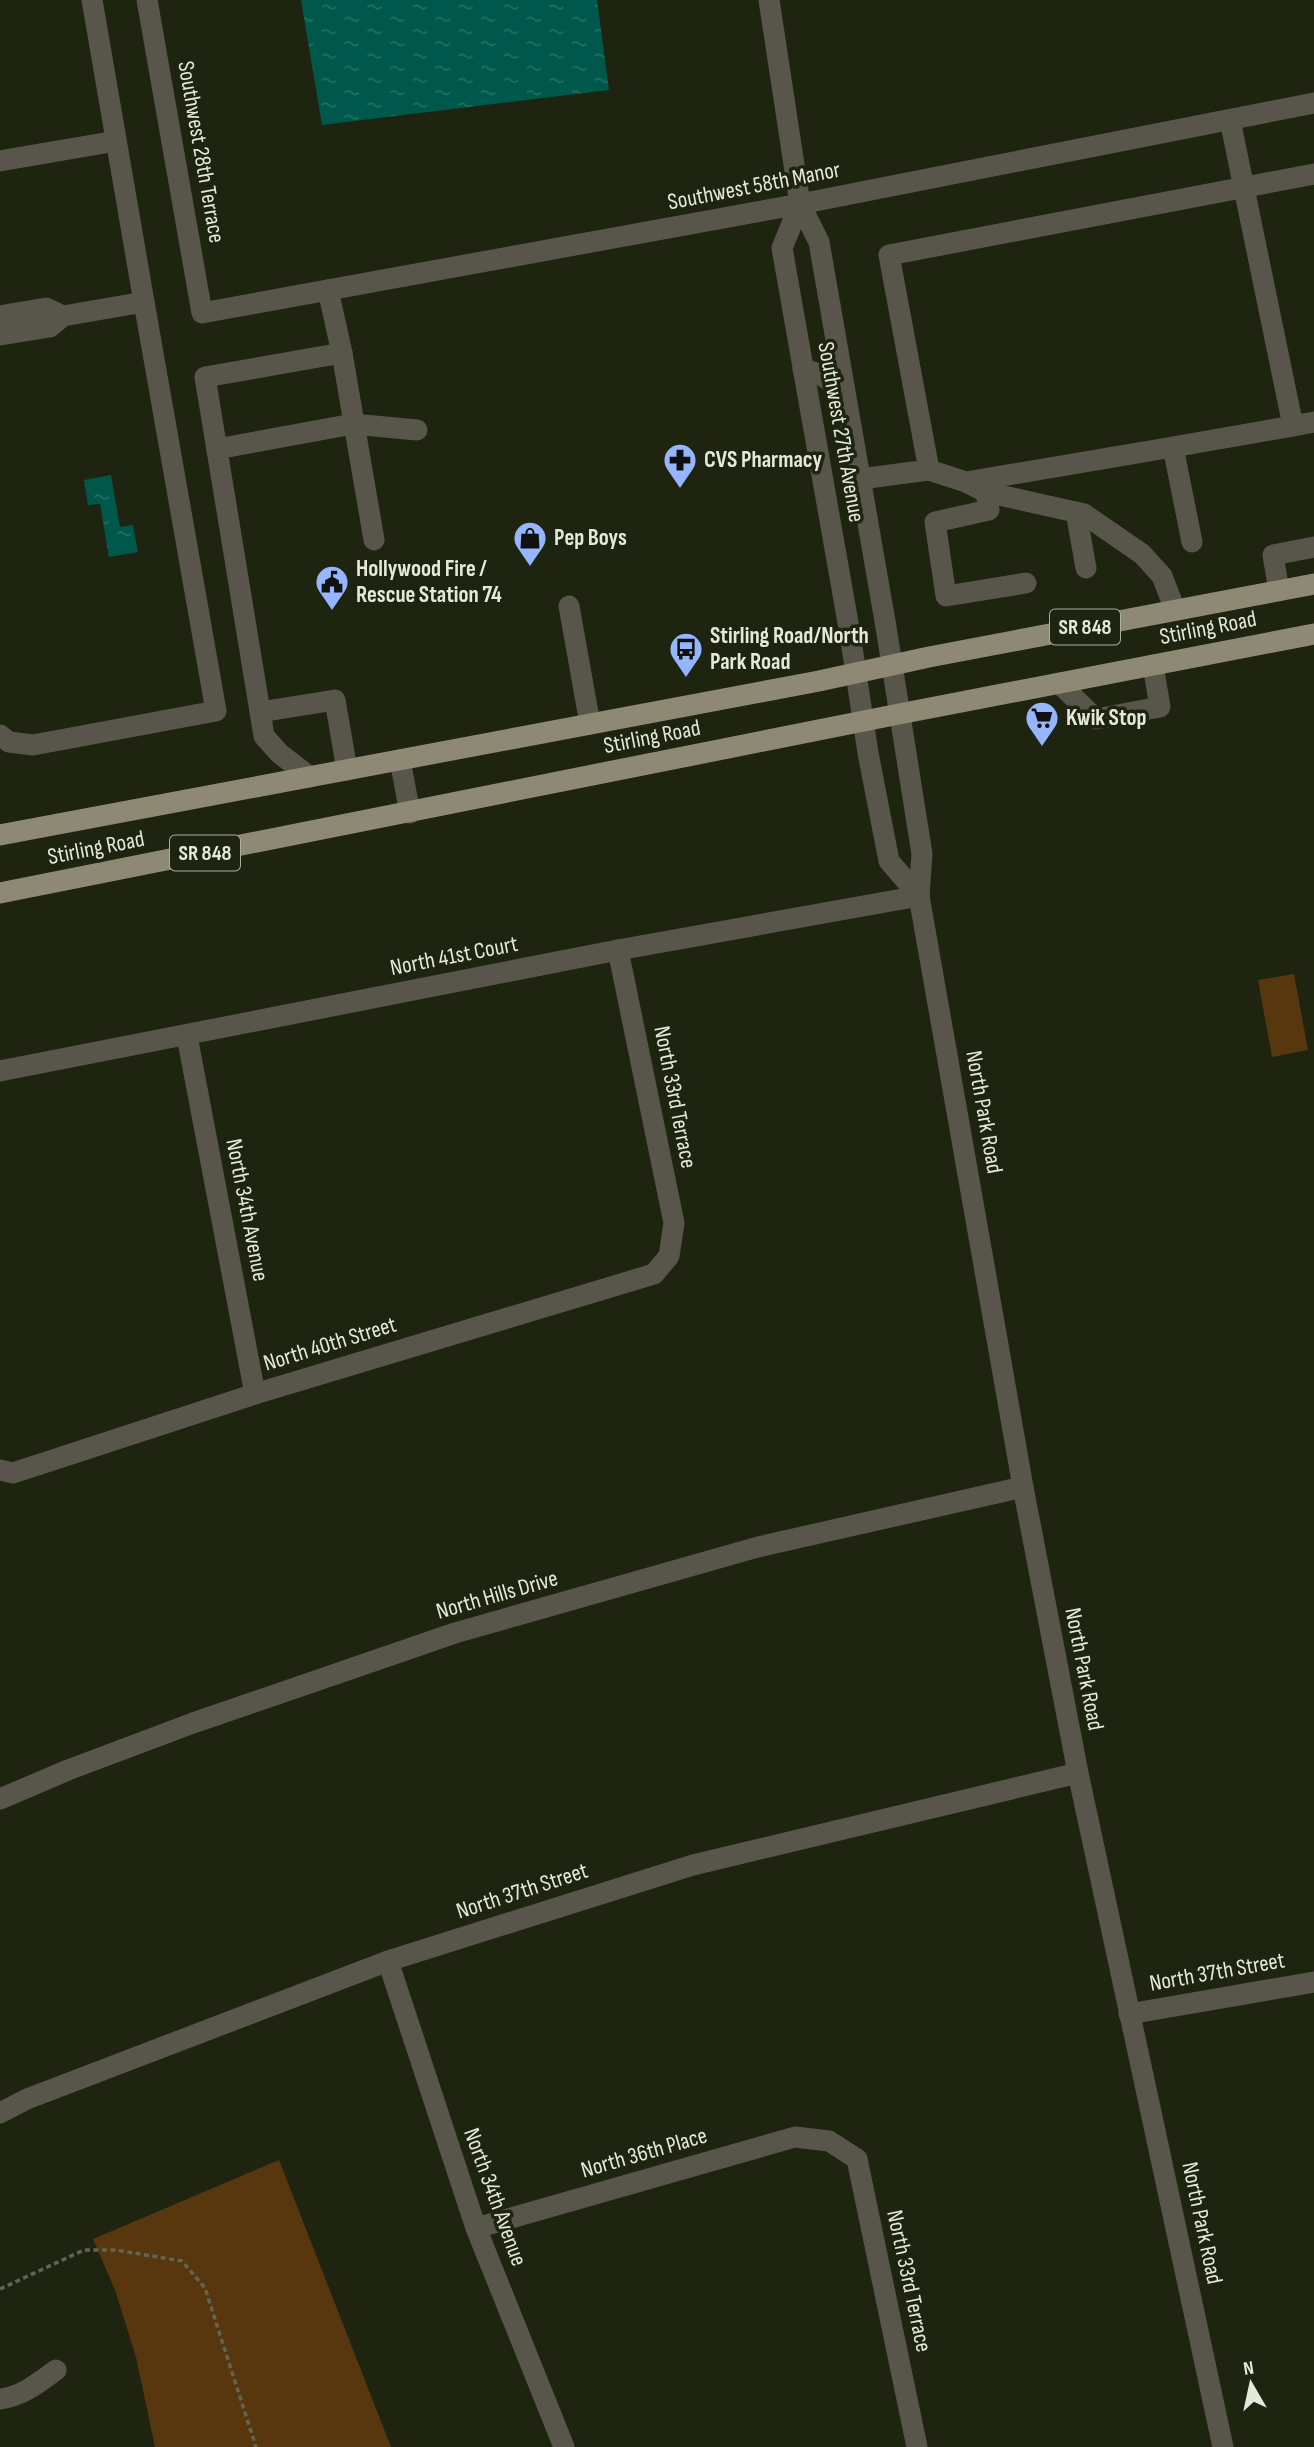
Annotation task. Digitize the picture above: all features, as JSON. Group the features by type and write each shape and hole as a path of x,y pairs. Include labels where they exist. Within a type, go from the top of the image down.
{"main road":[{"name":"Stirling Road","path":"0,835 1314,584"},
{"name":"Stirling Road","path":"0,893 1314,634"}],"street":[{"path":"0,735 9,742 33,746 216,711 92,0"},
{"name":"Southwest 28th Terrace","path":"147,0 202,313"},
{"name":"Southwest 27th Avenue","path":"769,0 800,204 819,242 892,665"},
{"name":"Southwest 58th Manor","path":"202,313 800,204 1314,103"},
{"path":"976,487 1173,447 1304,424 1230,120"},
{"path":"0,160 116,141"},
{"path":"929,470 889,255 1314,174"},
{"name":"Southwest 27th Avenue","path":"800,204 782,248 856,673"},
{"path":"328,290 374,540"},
{"path":"0,335 50,327 63,316 144,302"},
{"path":"0,316 46,308 63,316"},
{"path":"310,777 279,753 264,736 205,377 341,353"},
{"path":"803,369 818,372 833,383 847,403"},
{"path":"216,449 353,424 417,430"},
{"path":"1173,447 1192,542"},
{"path":"860,479 929,470 976,487 1084,514 1142,554 1162,576 1175,610"},
{"path":"976,487 989,510 934,523 946,596 1026,583"},
{"path":"1076,512 1086,568"},
{"path":"1279,591 1273,555 1314,547"},
{"path":"569,606 590,724"},
{"name":"North Park Road","path":"892,665 922,855 919,896 1023,1487 1078,1773 1223,2447"},
{"path":"1059,683 1096,719 1160,708 1153,665"},
{"path":"856,673 889,861 919,896"},
{"path":"260,712 335,700 347,770"},
{"path":"400,760 410,813"},
{"name":"North 41st Court","path":"0,1071 618,950 919,896"},
{"name":"North 33rd Terrace","path":"618,950 674,1223 669,1256"},
{"name":"North 34th Avenue","path":"187,1036 255,1394"},
{"name":"North 40th Street","path":"0,1469 13,1473 255,1394 654,1274 669,1256"},
{"name":"North Hills Drive","path":"0,1799 192,1723 455,1633 758,1547 1023,1487"},
{"name":"North 37th Street","path":"0,2113 27,2099 388,1961 694,1865 1078,1773"},
{"name":"North 34th Avenue","path":"388,1961 476,2228 564,2447"},
{"name":"North 37th Street","path":"1129,2014 1314,1982"},
{"name":"North 36th Place","path":"476,2228 795,2137 829,2141"},
{"name":"North 33rd Terrace","path":"829,2141 857,2159 917,2447"},
{"path":"0,2399 29,2390 55,2370"}],"path":[{"path":"0,2289 84,2250 116,2250 182,2261 205,2288 256,2447"}],"shaded area":[{"path":"1294,974 1308,1050 1272,1057 1258,980"},
{"path":"279,2160 391,2447 155,2447 136,2357 115,2290 93,2239"}],"water":[{"path":"301,0 597,0 609,90 322,125"},
{"path":"111,475 120,527 133,525 138,552 109,557 100,504 88,505 84,480"}],"place":[{"name":"CVS Pharmacy","path":"680,490"},
{"name":"Pep Boys","path":"530,568"},
{"name":"Hollywood Fire / Rescue Station 74","path":"332,612"},
{"name":"Stirling Road/North Park Road","path":"686,679"},
{"name":"Kwik Stop","path":"1042,748"}]}
